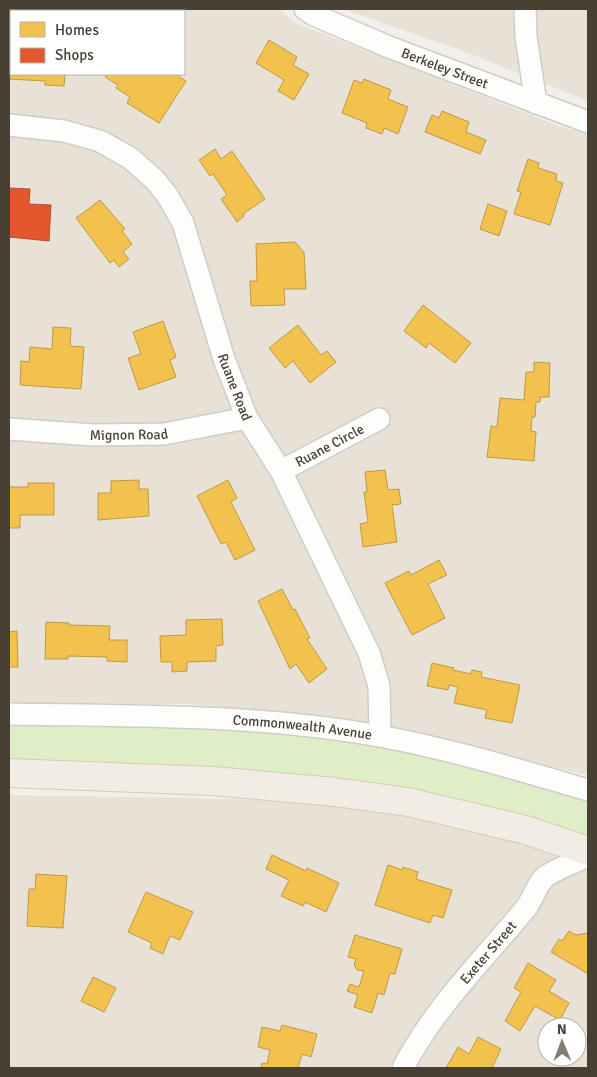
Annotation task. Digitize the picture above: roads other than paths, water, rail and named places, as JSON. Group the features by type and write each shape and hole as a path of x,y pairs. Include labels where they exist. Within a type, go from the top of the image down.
{"main road":[{"path":"9,773 213,781 335,792 408,802 526,830 588,850"}],"street":[{"name":"Berkeley Street","path":"305,9 314,15 389,47 588,122"},
{"path":"525,9 526,37 536,103"},
{"name":"Ruane Road","path":"9,125 64,131 100,141 137,163 168,195 183,223 224,359 248,418 281,471 369,653 379,686 380,736"},
{"name":"Mignon Road","path":"9,429 93,435 164,434 248,418"},
{"name":"Ruane Circle","path":"281,471 379,419"},
{"name":"Commonwealth Avenue","path":"9,714 206,717 303,725 380,736 495,763 588,790"},
{"name":"Exeter Street","path":"403,1068 440,1009 471,970 528,906 544,878 588,856"}]}
